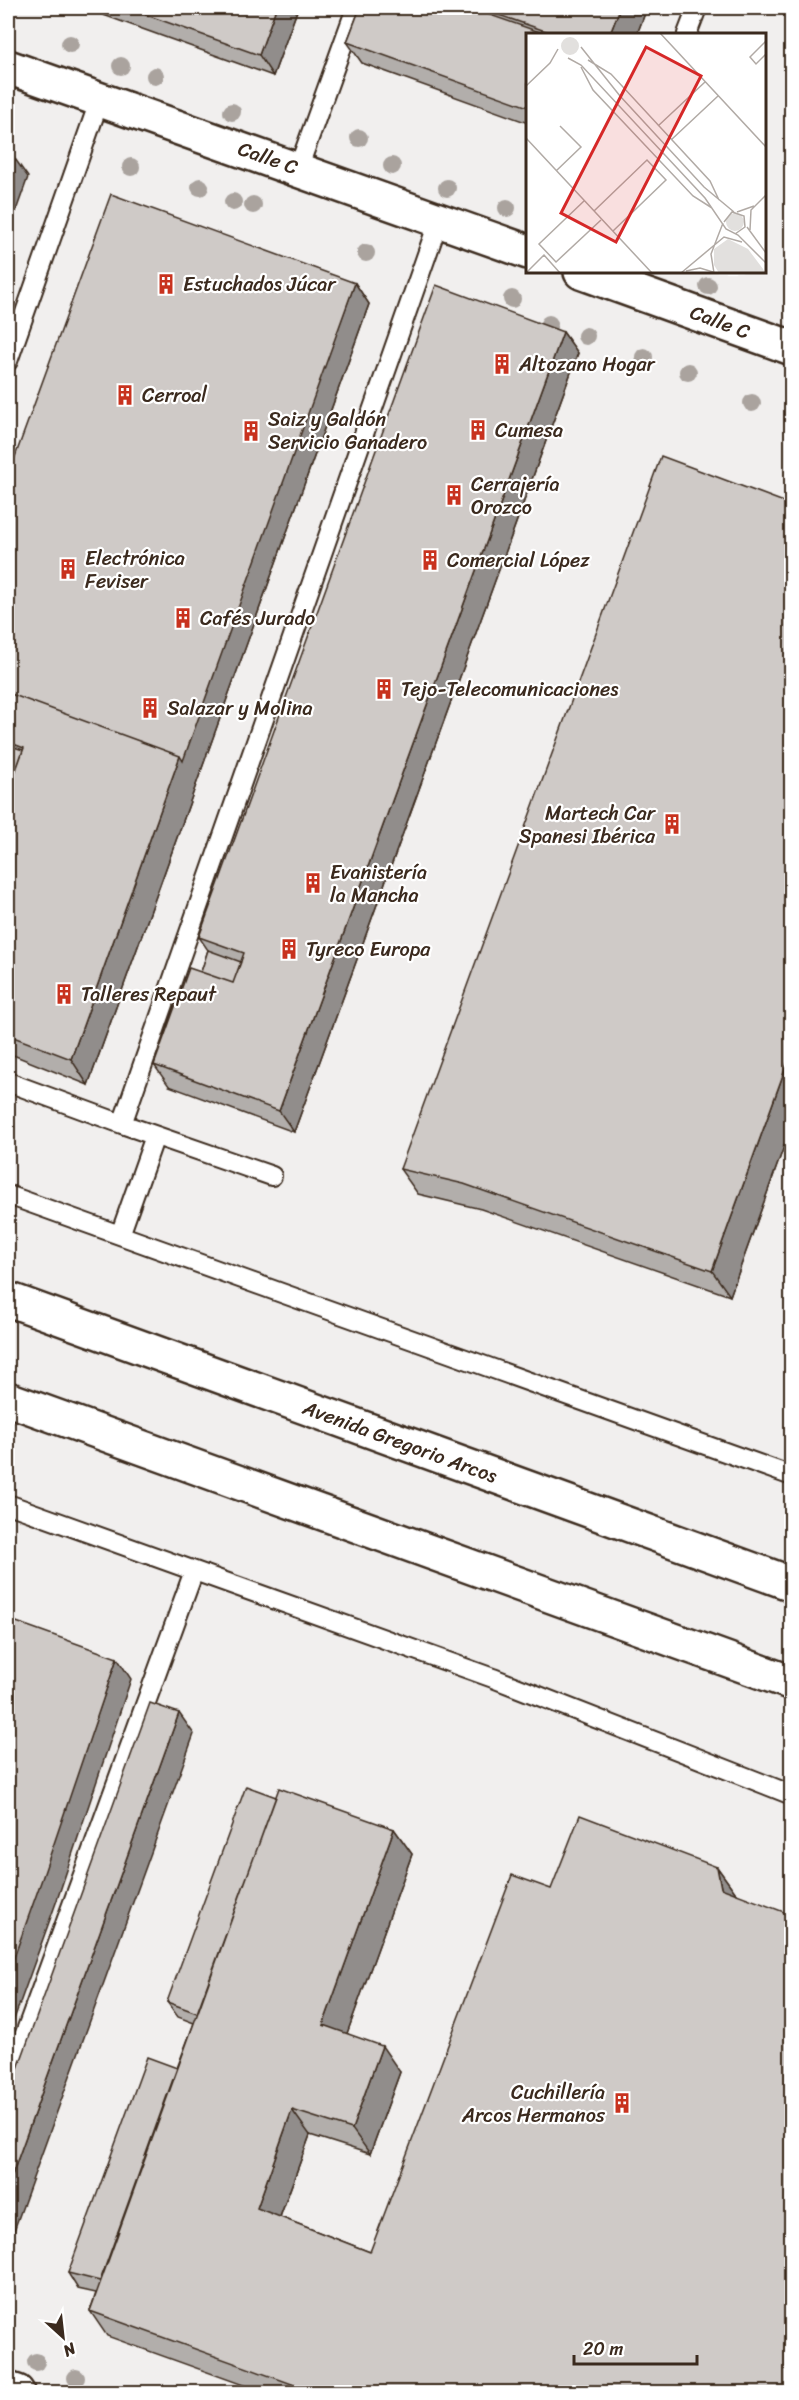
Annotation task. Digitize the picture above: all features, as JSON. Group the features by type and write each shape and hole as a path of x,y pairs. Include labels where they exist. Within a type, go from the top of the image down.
{"main road":[{"name":"Calle C","path":"8,67 526,251"},
{"name":"Calle C","path":"595,274 792,348"},
{"name":"Avenida Gregorio Arcos","path":"8,1299 792,1584"},
{"path":"8,1399 792,1683"},
{"path":"8,2389 17,2392"}],"lane":[{"path":"298,169 357,8"},
{"path":"687,33 697,8"},
{"path":"8,361 100,99"},
{"path":"122,1124 439,220"},
{"path":"8,1083 272,1176"},
{"path":"120,1236 155,1136"},
{"path":"8,1195 792,1476"},
{"path":"8,1504 493,1678 792,1796"},
{"path":"8,2080 194,1571"}],"shaded area":[{"path":"8,8 791,8 791,2392 8,2392"}],"building":[{"path":"127,8 276,8 259,55"},
{"path":"360,8 470,8 542,33 526,33 526,106 347,42"},
{"path":"479,8 620,8 610,33 551,33"},
{"path":"8,154 13,156 8,172"},
{"path":"111,194 355,283 183,761 180,756 8,693 8,476"},
{"path":"436,285 563,332 279,1111 154,1065 189,968 233,983 244,953 199,937"},
{"name":"Martech Car Spanesi Ibérica","path":"661,456 792,505 792,1050 712,1271 464,1184 400,1169"},
{"path":"8,693 180,756 71,1059 8,1035 8,792 24,748 8,742"},
{"path":"8,745 23,750 8,792"},
{"path":"208,950 241,962 233,983 201,972"},
{"path":"8,1619 117,1658 8,1974"},
{"path":"150,1703 179,1713 8,2186 8,2096"},
{"path":"246,1786 276,1797 197,2013 167,2002"},
{"name":"Cuchillería Arcos Hermanos","path":"279,1788 394,1829 323,2025 382,2046 352,2129 292,2110 257,2208 370,2252 512,1875 551,1889 580,1815 717,1867 721,1888 792,1915 792,2392 314,2392 90,2311"},
{"path":"147,2057 177,2068 100,2281 68,2273"}],"place":[{"name":"Estuchados Júcar","path":"166,284"},
{"name":"Altozano Hogar","path":"502,364"},
{"name":"Cerroal","path":"125,395"},
{"name":"Cumesa","path":"478,430"},
{"name":"Saiz y Galdón Servicio Ganadero","path":"251,431"},
{"name":"Cerrajería Orozco","path":"454,495"},
{"name":"Comercial López","path":"430,560"},
{"name":"Electrónica Feviser","path":"68,569"},
{"name":"Cafés Jurado","path":"183,618"},
{"name":"Tejo-Telecomunicaciones","path":"384,689"},
{"name":"Salazar y Molina","path":"150,708"},
{"name":"Martech Car Spanesi Ibérica","path":"672,824"},
{"name":"Evanistería la Mancha","path":"313,883"},
{"name":"Tyreco Europa","path":"289,949"},
{"name":"Talleres Repaut","path":"64,994"},
{"name":"Cuchillería Arcos Hermanos","path":"622,2103"}]}
